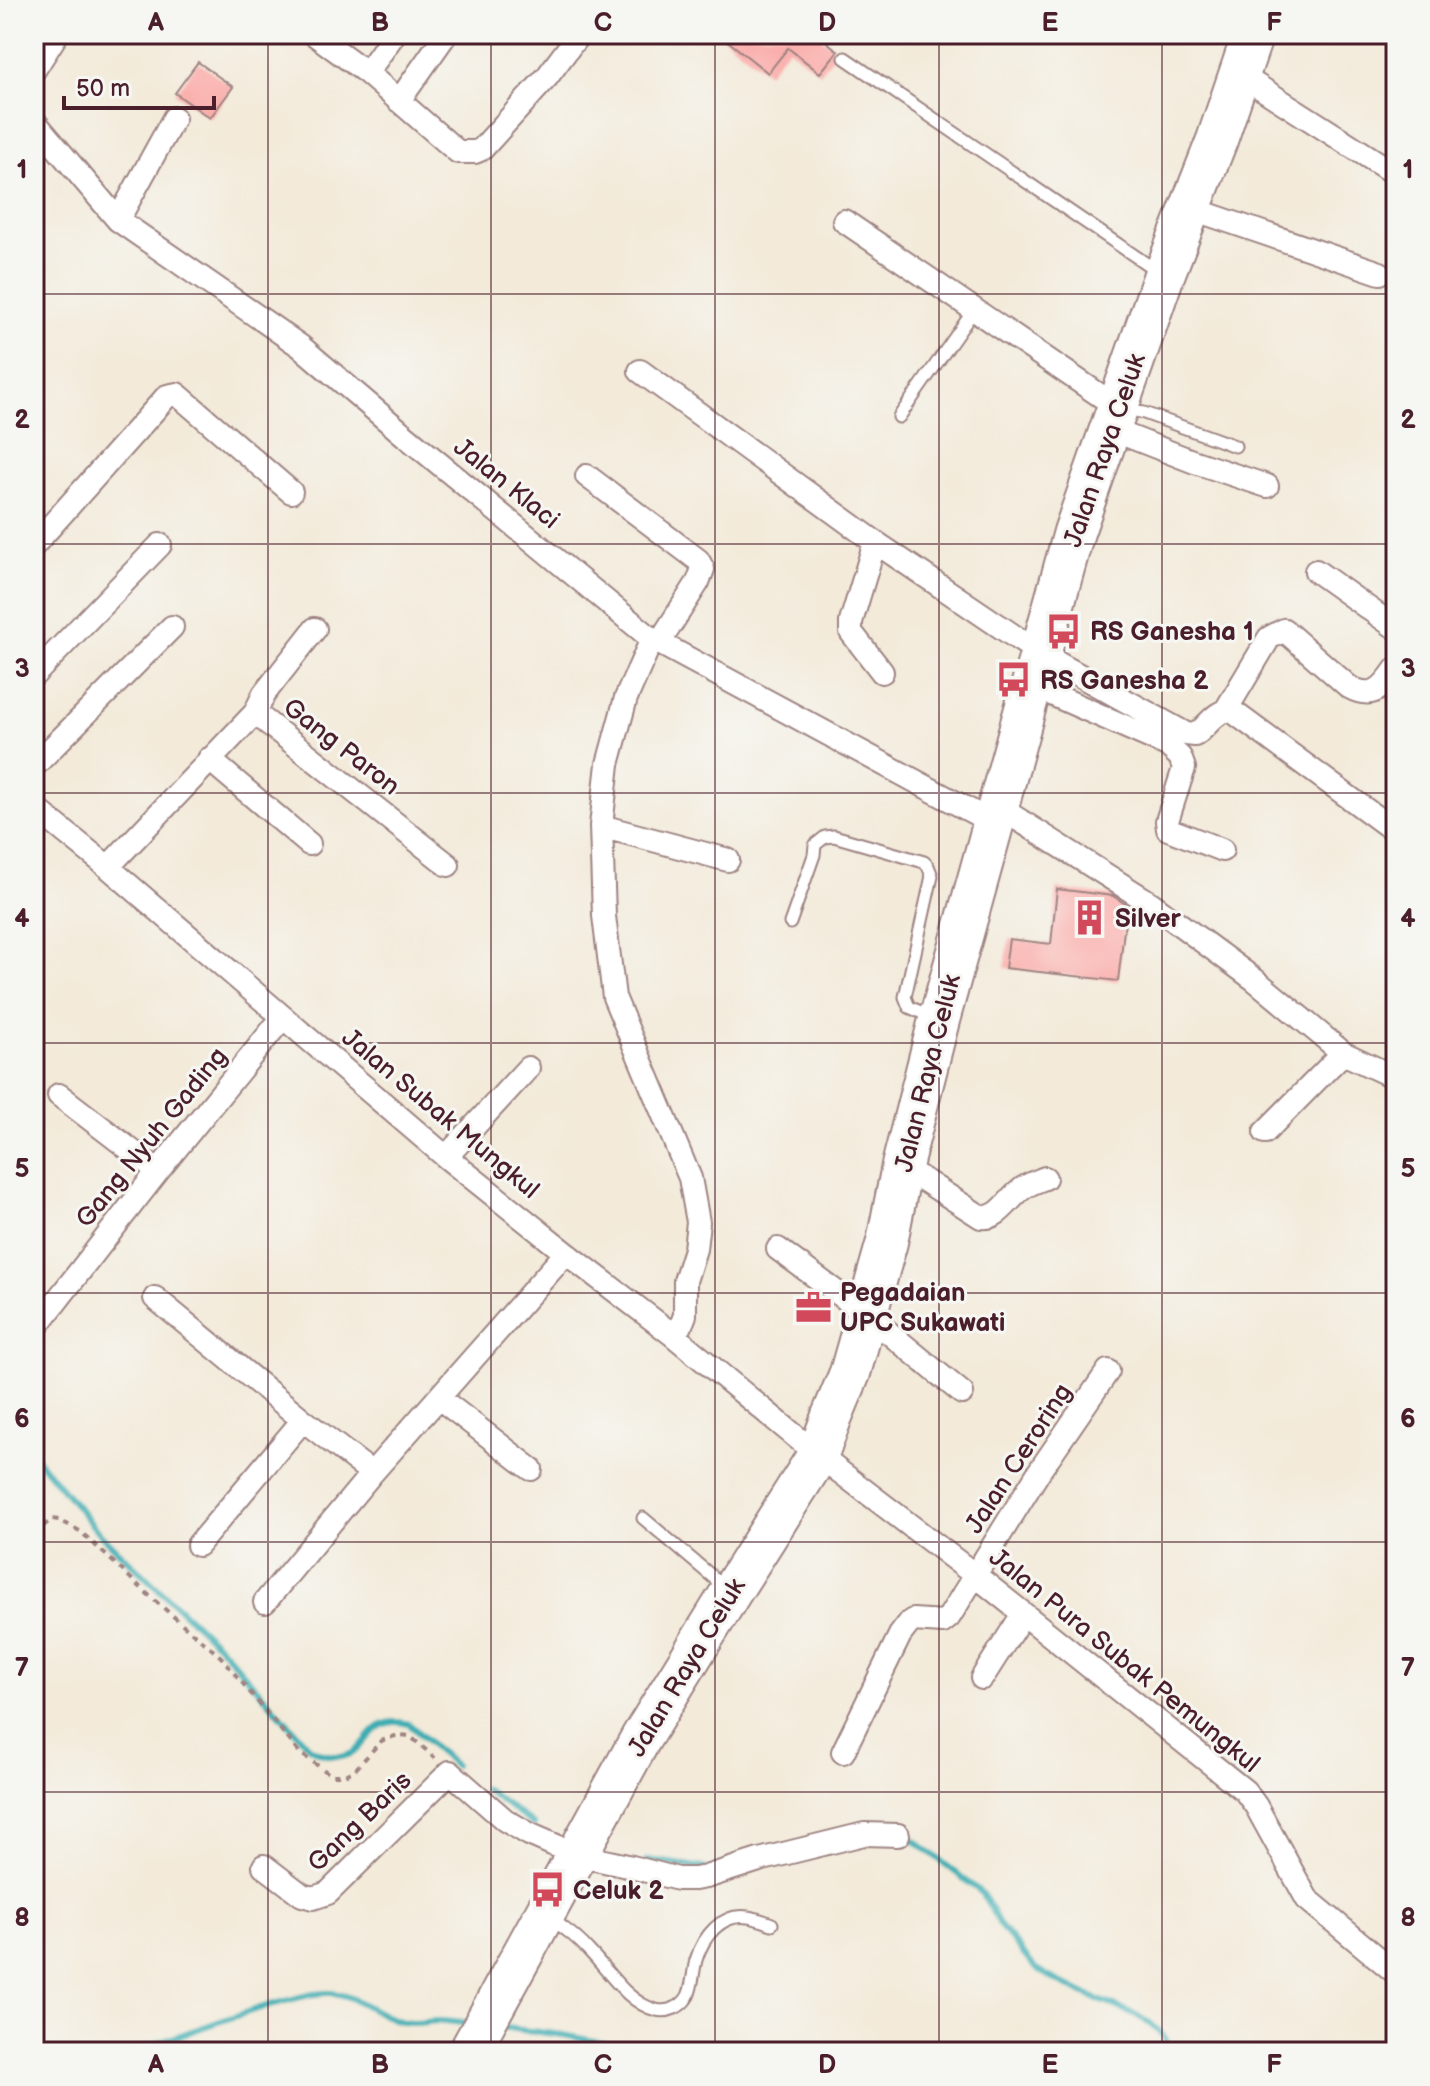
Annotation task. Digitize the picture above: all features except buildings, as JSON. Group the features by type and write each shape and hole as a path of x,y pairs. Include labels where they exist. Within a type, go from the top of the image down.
{"highway":[{"name":"Jalan Raya Celuk","path":"469,2052 641,1738 818,1455 850,1373 887,1242 902,1166 939,1020 995,815 1040,677 1074,532 1253,34"}],"street":[{"path":"34,70 57,34"},
{"path":"314,34 367,73 458,152 475,152 489,142 547,77 579,34"},
{"path":"367,73 394,34"},
{"path":"399,101 446,34"},
{"path":"1239,74 1389,170"},
{"path":"118,220 174,118"},
{"name":"Jalan Klaci","path":"34,121 118,220 300,346 655,641 995,815 1152,904 1255,980 1343,1053 1396,1078"},
{"path":"1190,208 1380,273"},
{"path":"844,221 974,310 1113,418 1192,461 1267,486"},
{"path":"640,371 875,542 1040,677 1167,745 1180,757 1184,768 1167,821 1168,829 1222,850"},
{"path":"34,545 172,394 177,394 291,492"},
{"path":"587,476 698,560 703,569 698,582 655,641 626,698 608,764 601,826 604,916 614,997 690,1178 698,1222 695,1249 685,1281 685,1315 673,1335"},
{"path":"875,542 851,622 851,632 882,672"},
{"path":"34,675 160,545"},
{"path":"1316,571 1396,628"},
{"path":"34,766 172,627"},
{"path":"255,713 264,694 315,629"},
{"path":"1040,677 1195,735 1226,710 1269,638 1284,630 1349,687 1359,692 1369,693 1379,689 1396,669"},
{"path":"1226,710 1232,711 1396,832"},
{"name":"Gang Paron","path":"108,867 255,713 448,865"},
{"path":"209,759 309,844"},
{"name":"Jalan Subak Mungkul","path":"34,807 446,1157 673,1335 818,1455"},
{"path":"601,826 728,860"},
{"name":"Gang Nyuh Gading","path":"34,1330 283,1017"},
{"path":"1265,1132 1343,1053"},
{"path":"446,1157 528,1068"},
{"path":"59,1095 158,1171"},
{"path":"902,1166 987,1218 996,1214 1024,1187 1045,1178"},
{"path":"778,1249 866,1314 962,1393"},
{"path":"265,1602 372,1473 566,1253"},
{"path":"155,1298 372,1473"},
{"name":"Jalan Ceroring","path":"843,1752 900,1635 913,1620 943,1622 949,1617 1040,1470 1108,1371"},
{"path":"439,1398 531,1469"},
{"path":"198,1545 303,1420"},
{"name":"Jalan Pura Subak Pemungkul","path":"818,1455 975,1575 1245,1791 1307,1899 1396,1973"},
{"path":"982,1678 1023,1614"},
{"path":"450,1772 505,1820 529,1834 678,1879 695,1879 864,1834 898,1835"},
{"name":"Gang Baris","path":"264,1866 302,1895 313,1898 328,1893 450,1772"}],"lane":[{"path":"845,58 1164,275"},
{"path":"899,417 974,310"},
{"path":"1113,418 1144,413 1235,446"},
{"path":"790,923 815,845 825,837 834,836 924,862 932,876 905,997 914,1011 939,1020"},
{"path":"643,1518 731,1592"},
{"path":"544,1915 590,1951 635,2000 657,2010 674,2009 687,1997 697,1957 711,1930 730,1918 748,1917 772,1924"}],"path":[{"path":"34,1534 52,1519 80,1531 221,1657 300,1753 331,1775 354,1771 381,1741 405,1734 450,1772"}],"waterway":[{"path":"34,1455 98,1532 223,1650 309,1747 326,1755 345,1756 360,1747 377,1728 396,1722 409,1724 454,1765"},
{"path":"485,1789 534,1825"},
{"path":"903,1835 917,1842 983,1894 1000,1926 1035,1968 1150,2023 1175,2052"},
{"path":"647,1860 704,1868"},
{"path":"131,2052 244,2013 318,1993 349,1997 384,2016 403,2022 470,2024"},
{"path":"497,2027 563,2035 643,2052"}],"place":[{"name":"RS Ganesha 1","path":"1064,631"},
{"name":"RS Ganesha 2","path":"1014,680"},
{"name":"Silver","path":"1089,918"},
{"name":"Pegadaian UPC Sukawati","path":"814,1307"},
{"name":"Celuk 2","path":"547,1890"}]}
